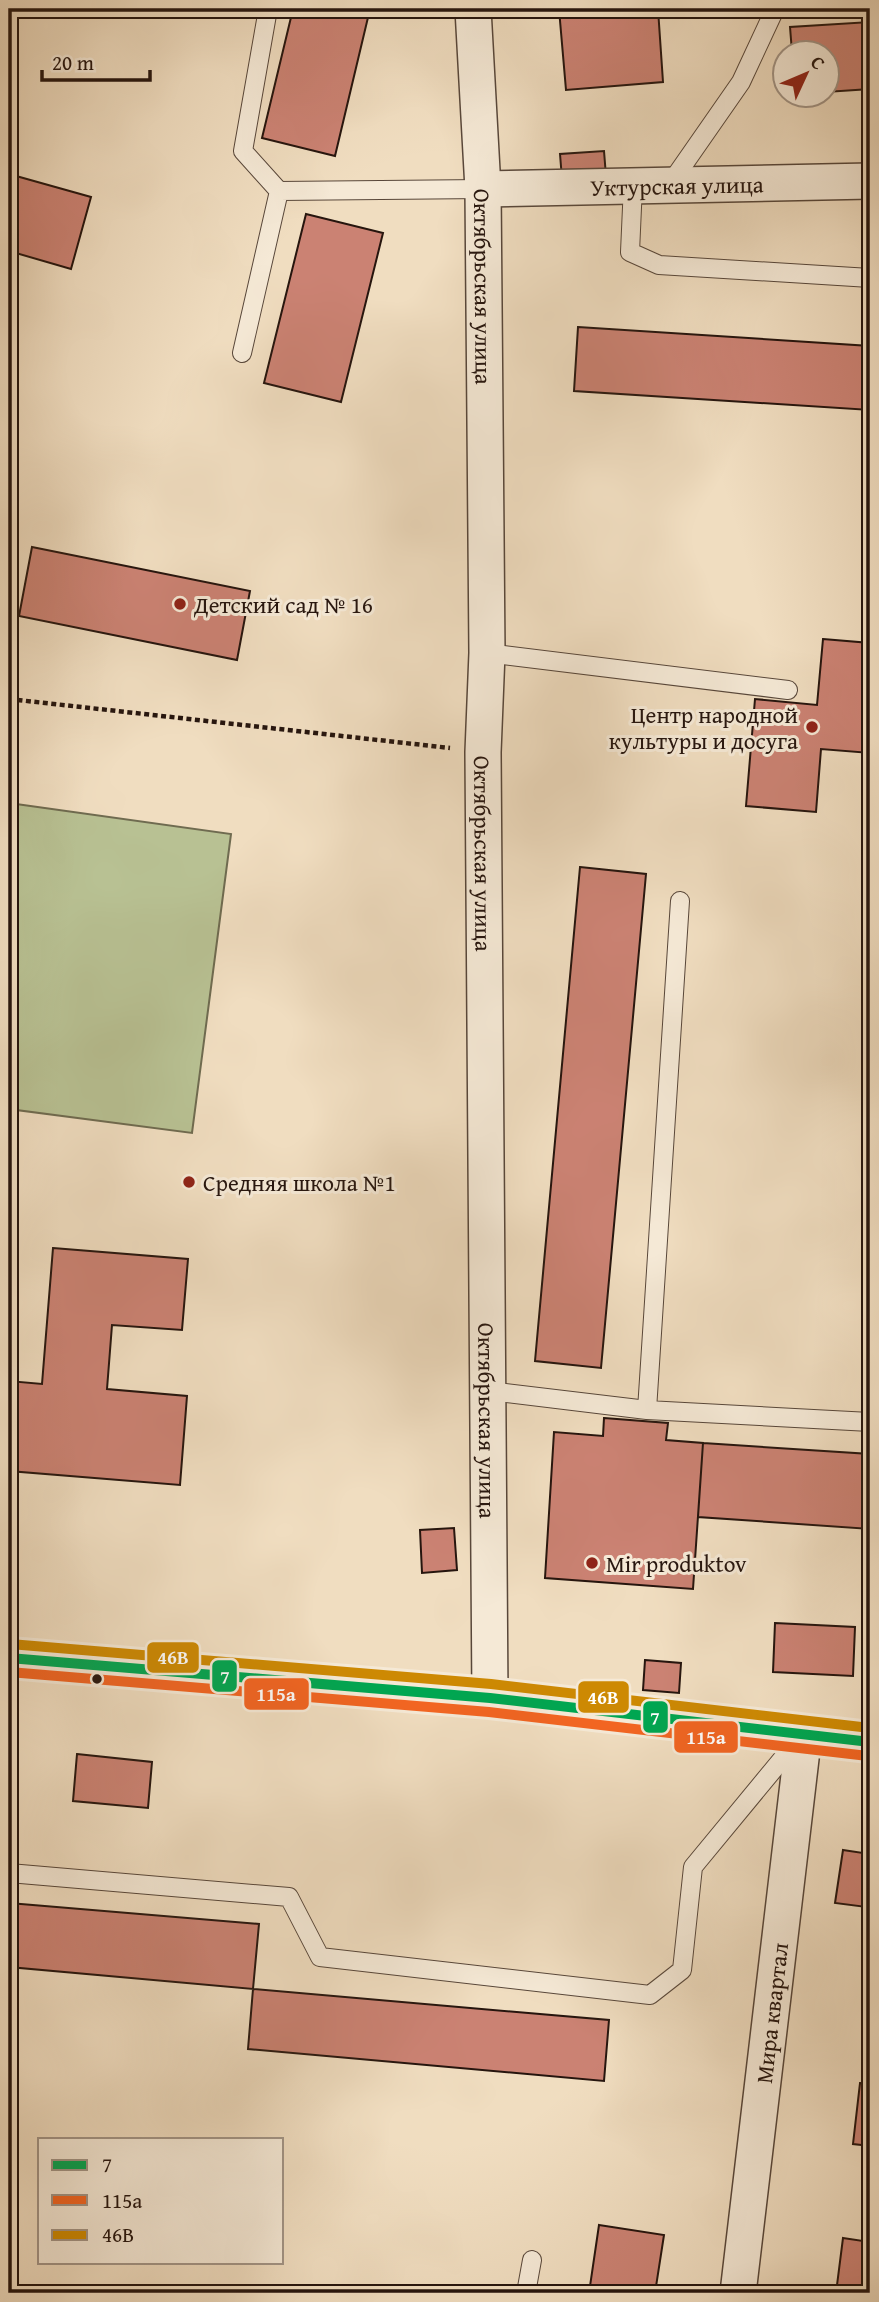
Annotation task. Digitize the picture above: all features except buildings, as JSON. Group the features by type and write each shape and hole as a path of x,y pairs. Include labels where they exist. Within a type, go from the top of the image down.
{"main road":[{"path":"9,1658 490,1698 870,1742"}],"street":[{"name":"Октябрьская улица","path":"473,9 483,189 487,653 483,752 490,1698"},
{"name":"Уктурская улица","path":"483,189 870,181"},
{"name":"Мира квартал","path":"738,2293 804,1733"}],"lane":[{"path":"268,9 243,151 279,191 483,189"},
{"path":"670,184 741,82 775,9"},
{"path":"633,185 630,253 659,265 870,278"},
{"path":"242,354 279,191"},
{"path":"487,653 788,690"},
{"path":"647,1410 680,901"},
{"path":"489,1391 647,1410 870,1422"},
{"path":"9,1873 289,1897 320,1957 650,1995 682,1970 693,1867 804,1733"},
{"path":"526,2293 532,2260"}],"path":[{"path":"9,699 483,752"}],"green space":[{"path":"9,803 231,834 192,1133 9,1109"}],"transit line":[{"name":"46В","path":"10,1644 491,1684 870,1728"},
{"name":"7","path":"9,1658 490,1698 870,1742"},
{"name":"115а","path":"9,1672 489,1712 868,1756"}],"place":[{"name":"Детский сад № 16","path":"180,604"},
{"name":"Центр народной культуры и досуга","path":"812,727"},
{"name":"Средняя школа №1","path":"189,1182"},
{"name":"Mir produktov","path":"592,1563"}]}
